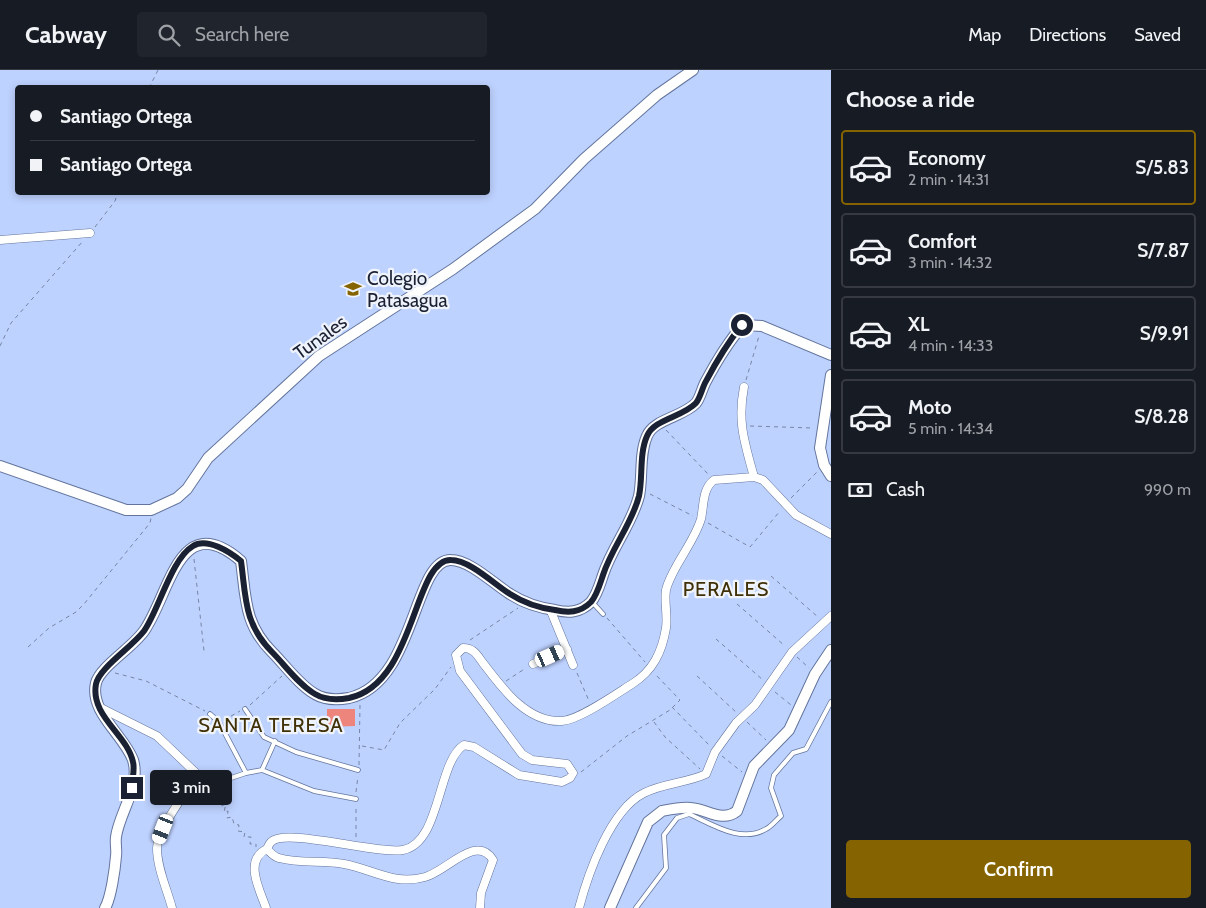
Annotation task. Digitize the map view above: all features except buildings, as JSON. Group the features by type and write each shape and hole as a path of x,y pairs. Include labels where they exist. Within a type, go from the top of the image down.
{"street":[{"name":"Tunales","path":"0,466 126,510 151,510 177,498 187,489 208,458 319,356 453,269 535,209 584,159 657,95 693,70"},
{"path":"0,240 72,233 90,234"},
{"path":"107,907 116,855 116,838 132,788 134,763 127,747 99,706 96,698 96,683 104,668 122,655 144,631 180,559 193,546 204,542 232,553 241,561 248,618 262,642 307,688 320,697 337,700 360,696 389,669 405,641 424,584 439,564 451,559 467,564 526,603 550,610 570,613 583,608 591,602 597,592 606,563 639,496 646,438 650,429 696,402 705,383 742,325 762,326 831,355"},
{"path":"831,375 820,448 824,465 831,476"},
{"path":"744,387 740,408 740,425 754,477"},
{"path":"266,908 256,880 254,866 258,855 267,849 271,842 276,839 289,838 356,845 391,851 405,850 416,843 434,816 450,762 456,750 464,745 474,747 519,774 562,782 570,778 573,773 567,764 532,760 522,754 460,671 456,660 458,652 463,648 474,651 500,686 532,715 547,720 564,721 592,708 641,678 656,662 666,628 666,590 689,547 701,519 706,490 714,480 754,477 763,480 796,515 831,534"},
{"path":"550,610 574,665"},
{"path":"579,908 596,858 621,812 643,793 706,774 716,752 742,717 755,705 792,652 831,616"},
{"path":"533,664 567,649"},
{"path":"610,908 648,822 662,811 694,808 722,816 731,816 740,806 754,766 789,730 800,711 815,674 831,650"},
{"path":"99,706 157,736 197,774 163,829 157,846 158,859 172,908"},
{"path":"267,849 277,858 343,864 362,868 393,880 414,880 440,872 468,852 478,849 486,852 494,860 482,893 480,908"}],"lane":[{"path":"591,602 603,614"},
{"path":"636,908 666,868 664,835 677,818 688,814 731,833 748,834 766,830 781,816 771,788 774,775 793,753 806,749 831,702"},
{"path":"245,709 264,737 296,752 358,770"},
{"path":"210,714 218,722 246,773"},
{"path":"262,770 275,741"},
{"path":"207,786 246,773 262,770 314,791 356,798"}],"path":[{"path":"150,85 158,70"},
{"path":"0,346 10,323 90,234 115,201 117,195"},
{"path":"744,387 762,326"},
{"path":"660,424 714,480"},
{"path":"740,425 824,428"},
{"path":"750,547 786,504 824,465"},
{"path":"28,647 84,604 150,523 151,510"},
{"path":"193,546 204,650"},
{"path":"771,576 824,622"},
{"path":"468,648 470,638 526,603"},
{"path":"737,604 815,674"},
{"path":"573,773 583,772 627,736 654,721 680,700 603,614"},
{"path":"716,638 800,711"},
{"path":"361,745 384,750 390,744 400,723 436,689 456,660"},
{"path":"500,686 533,664"},
{"path":"574,665 592,708"},
{"path":"104,668 118,675 146,681 210,714"},
{"path":"218,722 245,709 290,669"},
{"path":"697,676 773,746"},
{"path":"672,707 716,752 749,777"},
{"path":"654,721 665,737 706,774"},
{"path":"216,798 217,803 222,801 221,806 226,804 224,812 228,811 227,818 232,817 234,824 239,826 238,831 245,832 244,837 251,837 250,844 256,844 258,855"}],"shaded area":[{"path":"327,709 355,709 355,726 327,727"}],"place":[{"name":"Colegio Patasagua","path":"353,289"}],"district":[{"name":"PERALES","path":"726,589"},
{"name":"SANTA TERESA","path":"271,725"}],"route":[{"path":"132,788 134,763 127,747 102,713 96,698 96,683 104,668 122,655 144,631 180,559 193,546 204,542 232,553 241,561 248,618 255,632 262,642 313,693 320,697 337,700 360,696 389,669 402,648 411,627 424,584 439,564 451,559 467,564 511,595 526,603 550,610 570,613 583,608 591,602 597,592 606,563 634,510 639,496 646,438 650,429 687,410 696,402 705,383 742,325"}]}
